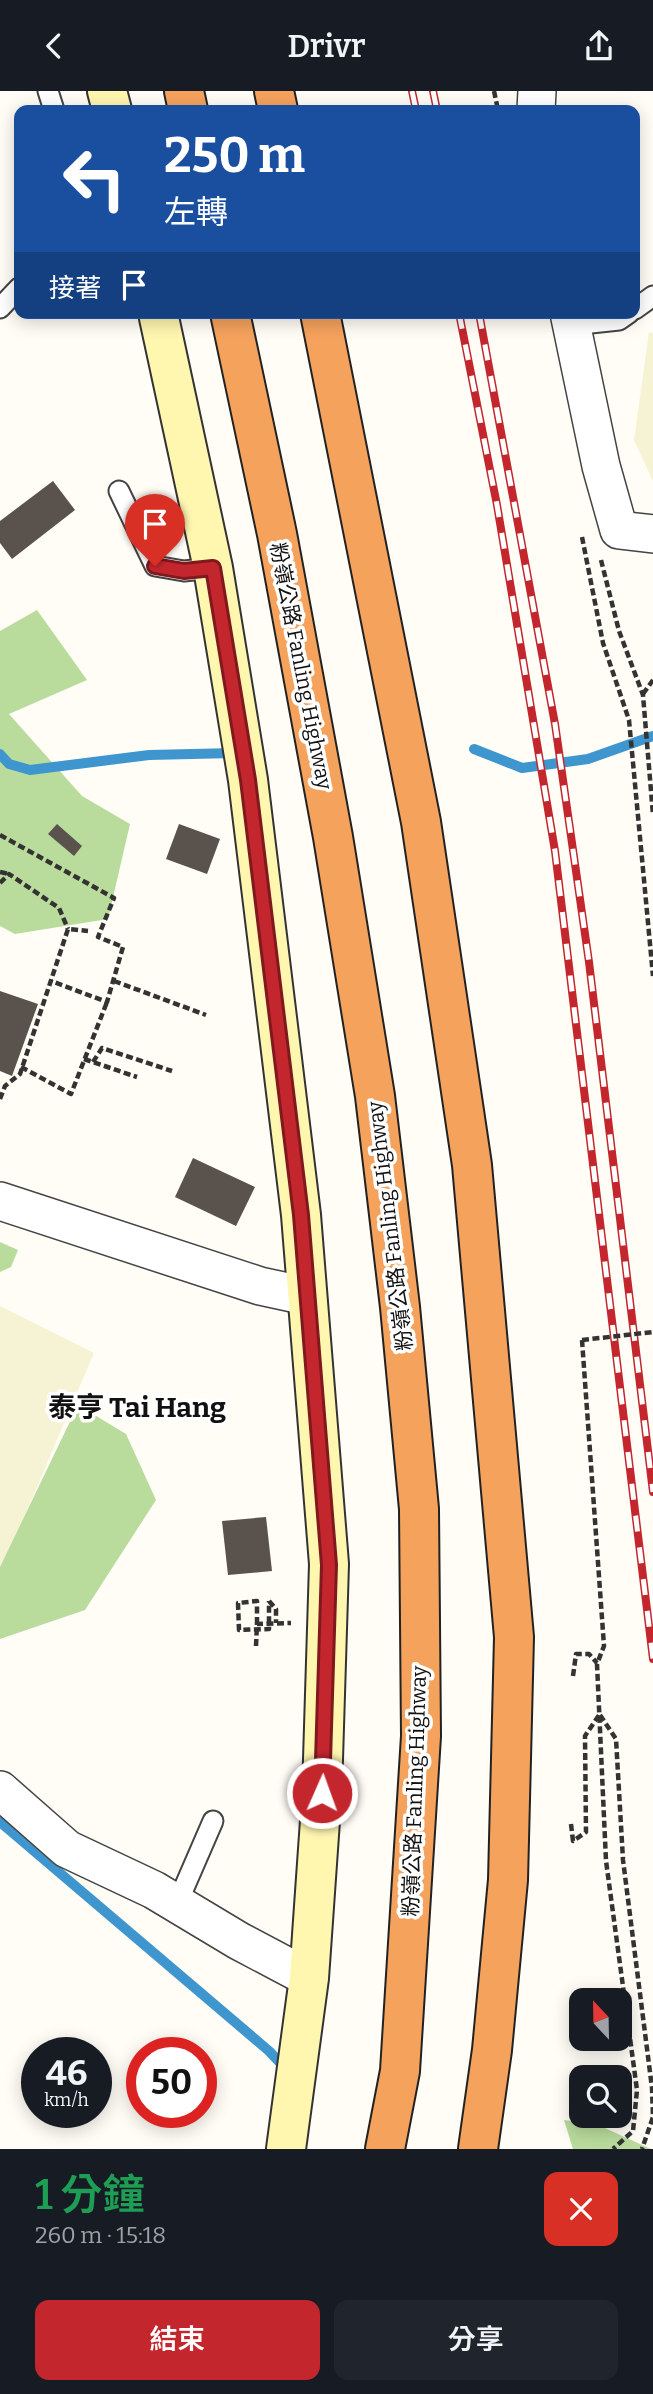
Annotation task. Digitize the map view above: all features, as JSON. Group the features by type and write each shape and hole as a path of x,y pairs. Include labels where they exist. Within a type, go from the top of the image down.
{"highway":[{"name":"粉嶺公路 Fanling Highway","path":"231,319 277,534 333,837 375,1096 400,1307 419,1509 421,1735 400,2071 385,2149"},
{"path":"321,319 421,823 472,1165 513,1624 508,1880 492,2050 478,2149"}],"main road":[{"path":"159,319 213,568 250,793 301,1215 329,1565 322,1793 309,1978 286,2149"}],"street":[{"path":"570,319 601,466 624,540"},
{"path":"0,1201 260,1286 306,1297"},
{"path":"0,1790 67,1849 177,1904 309,1978"}],"lane":[{"path":"0,308 14,293"},
{"path":"570,319 621,319"},
{"path":"119,491 155,566 184,571 213,568"},
{"path":"177,1904 213,1821"}],"path":[{"path":"624,540 619,631 643,695 653,815"},
{"path":"643,695 653,680"},
{"path":"630,731 653,976"},
{"path":"0,835 114,898 98,937 123,947 107,1002 71,1094 22,1067"},
{"path":"0,872 9,874 60,908 68,929 20,1074 5,1086 0,1099"},
{"path":"0,883 9,874"},
{"path":"68,929 88,931"},
{"path":"51,981 107,1002"},
{"path":"114,981 206,1015"},
{"path":"93,1062 102,1048 172,1071"},
{"path":"84,1059 136,1077"},
{"path":"612,2149 633,2131 637,2091 606,1861 597,1664 604,1646 582,1340 653,1332"},
{"path":"256,1646 257,1624 257,1601 238,1603 239,1630 269,1629 269,1601 276,1609 275,1623"},
{"path":"257,1624 291,1623"},
{"path":"573,1677 576,1654 589,1654 597,1664"},
{"path":"571,1824 573,1840 586,1832 585,1736 600,1715"},
{"path":"600,1715 616,1739 623,1860 652,2088 653,2117 642,2149"}],"shaded area":[{"path":"649,332 653,333 653,481 634,440"},
{"path":"0,1306 94,1353 0,1574"}],"green space":[{"path":"37,610 87,680 9,714 82,796 130,824 108,919 15,934 0,926 0,631"},
{"path":"0,1242 18,1250 11,1267 0,1272"},
{"path":"78,1405 126,1434 156,1500 85,1610 0,1639 0,1567"},
{"path":"564,2120 569,2121 569,2128 605,2128 651,2149 573,2149"}],"building":[{"path":"53,481 75,510 12,559 0,543 0,521"},
{"path":"57,824 82,846 74,856 48,834"},
{"path":"179,824 220,839 207,874 166,859"},
{"path":"0,991 38,1004 12,1076 0,1071"},
{"path":"193,1158 255,1187 236,1226 175,1197"},
{"path":"266,1517 272,1571 228,1575 222,1521"}],"waterway":[{"path":"474,749 522,768 588,759 653,736"},
{"path":"0,754 9,764 30,770 149,755 235,753"},
{"path":"0,1822 269,2051 287,2070"}],"railway":[{"path":"412,91 415,105"},
{"path":"433,91 436,105"},
{"path":"460,319 497,505 555,851 653,1659"},
{"path":"480,319 555,724 589,962 653,1492"}],"district":[{"name":"泰亨 Tai Hang","path":"137,1407"}],"route":[{"path":"155,566 184,571 213,568 248,780 301,1215 329,1565 322,1793"}]}
